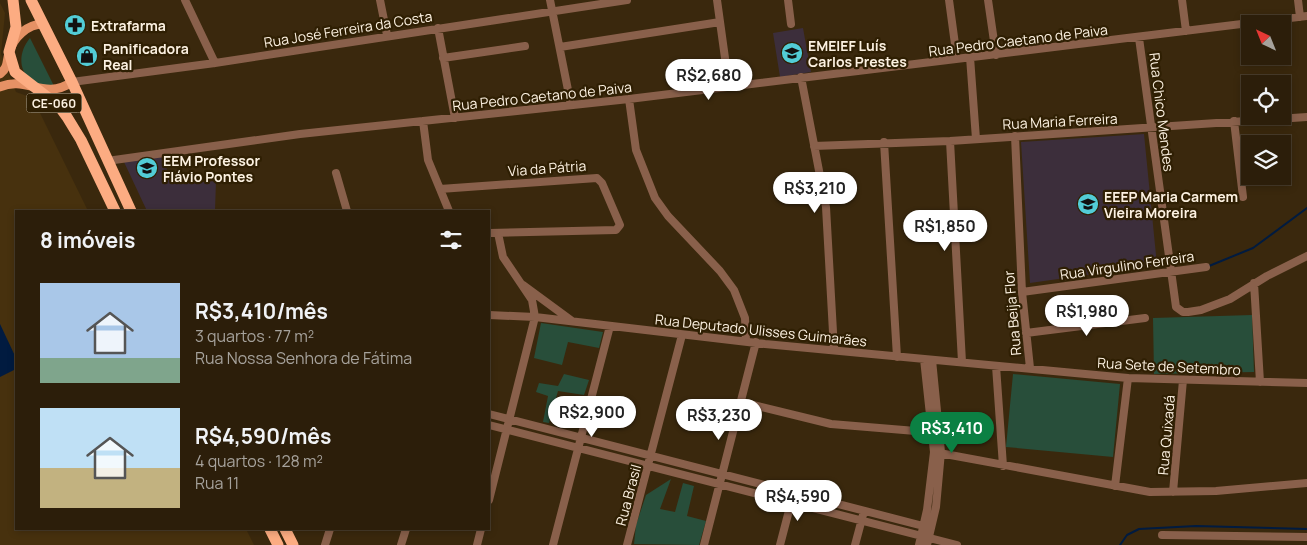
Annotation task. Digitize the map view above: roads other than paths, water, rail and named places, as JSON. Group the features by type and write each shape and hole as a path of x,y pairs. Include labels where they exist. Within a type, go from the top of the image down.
{"highway":[{"path":"9,52 16,27 13,0"},
{"name":"CE-060","path":"31,0 72,82 106,161 130,210"},
{"name":"CE-060","path":"9,52 15,72 30,86 58,106 68,117 115,210"},
{"path":"270,530 278,545"},
{"path":"286,530 293,545"}],"main road":[{"path":"0,74 8,66 9,52 22,32 35,24 43,24"},
{"path":"0,87 15,84 43,90 55,90 72,82"}],"street":[{"path":"186,0 215,63"},
{"path":"380,0 387,36"},
{"path":"550,0 571,105"},
{"name":"Rua José Ferreira da Costa","path":"72,82 215,63 627,0"},
{"path":"717,0 729,87"},
{"path":"788,0 791,24"},
{"path":"949,0 957,59"},
{"path":"988,0 996,55"},
{"path":"1182,0 1186,31"},
{"path":"1298,0 1303,17"},
{"name":"Rua Pedro Caetano de Paiva","path":"106,161 291,135 629,99 1303,17"},
{"path":"560,46 720,22"},
{"path":"438,28 455,118"},
{"name":"Rua Chico Mendes","path":"1140,38 1150,128 1178,308 1183,312 1201,310 1230,298 1254,283"},
{"path":"443,58 525,46"},
{"path":"970,57 976,139"},
{"path":"801,77 826,207 834,350"},
{"path":"629,99 636,150 655,198 668,216 720,271 734,290 745,318 746,341"},
{"name":"Rua Maria Ferreira","path":"814,146 950,141 1307,117"},
{"path":"423,121 428,160 449,210"},
{"path":"1234,121 1243,197"},
{"name":"Rua Beija Flor","path":"1015,136 1022,292 1030,368"},
{"path":"950,141 962,362"},
{"path":"884,142 897,357"},
{"path":"336,173 347,210"},
{"name":"Via da Pátria","path":"440,189 597,178 602,183 619,223 616,230 498,233"},
{"path":"490,234 498,233 503,257 532,300 535,317 490,496"},
{"path":"1260,382 1254,283 1307,256"},
{"name":"Rua Virgulino Ferreira","path":"1022,292 1206,267"},
{"path":"522,285 538,294 574,322"},
{"name":"Rua Deputado Ulisses Guimarães","path":"490,315 535,317 897,357 1030,368"},
{"path":"1026,333 1145,318"},
{"path":"553,545 610,326"},
{"name":"Rua Brasil","path":"628,545 682,334"},
{"path":"704,545 756,342"},
{"path":"918,545 925,539 927,528 936,507 936,433 928,359"},
{"path":"996,366 1003,466"},
{"name":"Rua Sete de Setembro","path":"1030,368 1128,378 1307,383"},
{"path":"1115,486 1128,378"},
{"name":"Rua Quixadá","path":"1173,492 1183,380"},
{"path":"741,402 831,424 936,433"},
{"path":"490,414 651,456 791,501 925,539 957,545"},
{"path":"490,425 648,466 794,493 927,528"},
{"path":"937,452 1003,466 1150,492 1307,483"},
{"path":"780,545 794,493"},
{"path":"855,545 864,512"},
{"path":"325,545 330,530"},
{"path":"401,545 406,530"},
{"path":"477,545 481,530"},
{"path":"1162,535 1307,537"}],"water":[{"path":"0,324 15,356 15,370 0,377"}],"waterway":[{"path":"1209,266 1253,248 1307,208"},
{"path":"1120,545 1127,535 1139,529 1196,526 1307,529"}],"place":[{"name":"Extrafarma","path":"75,25"},
{"name":"EMEIEF Luís Carlos Prestes","path":"792,53"},
{"name":"Panificadora Real","path":"87,56"},
{"name":"EEM Professor Flávio Pontes","path":"147,168"},
{"name":"EEEP Maria Carmem Vieira Moreira","path":"1088,204"}]}
